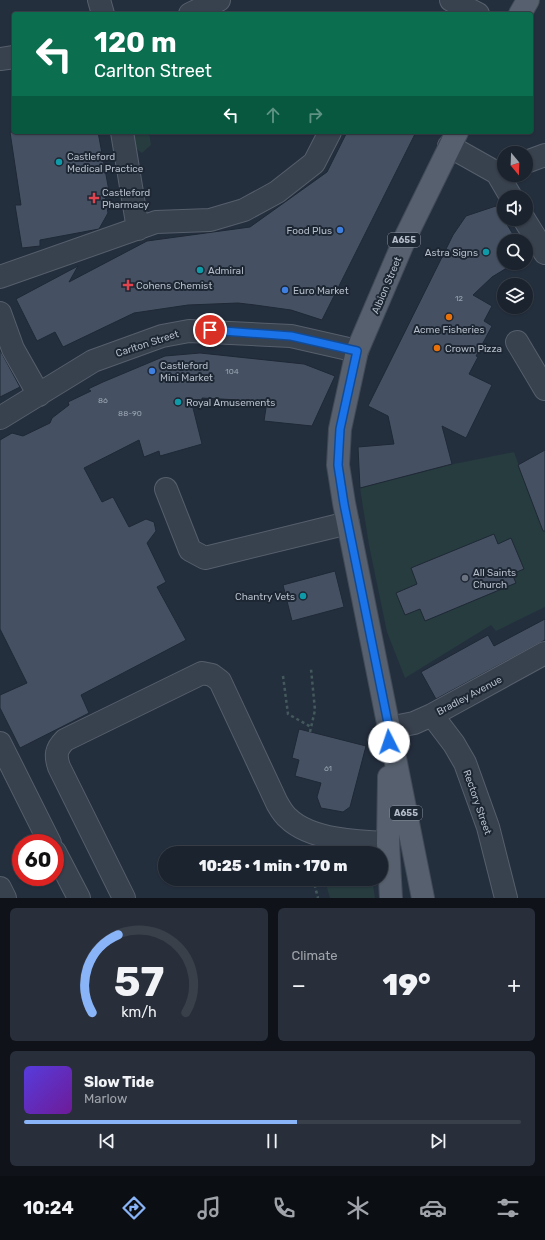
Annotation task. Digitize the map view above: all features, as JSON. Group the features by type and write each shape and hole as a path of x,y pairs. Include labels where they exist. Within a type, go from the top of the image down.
{"main road":[{"path":"521,12 528,0"},
{"name":"Albion Street","path":"357,351 407,234 453,139"},
{"name":"A655","path":"357,351 340,429 338,465 348,523 423,898"},
{"name":"A655","path":"389,728 388,843 391,898"}],"street":[{"path":"99,0 102,12"},
{"path":"194,12 219,0"},
{"path":"451,0 474,12"},
{"path":"0,59 12,56"},
{"path":"122,134 138,228"},
{"path":"0,277 156,222 210,220 244,210 277,192 314,163 329,134"},
{"path":"453,139 497,170"},
{"path":"533,159 545,155"},
{"path":"528,226 545,253"},
{"path":"0,313 13,349 39,395"},
{"name":"Carlton Street","path":"0,418 93,361 162,336 189,331 291,336 357,351"},
{"path":"517,342 545,389"},
{"path":"166,489 190,550 205,558 348,523"},
{"name":"Bradley Avenue","path":"389,728 414,723 432,715 545,653"},
{"path":"124,898 59,767 56,758 58,747 65,740 202,673 212,675 220,681 277,803 288,819 309,832 352,842 388,843"},
{"name":"Rectory Street","path":"432,715 454,744 465,763 488,827 506,898"},
{"path":"0,743 46,834"},
{"path":"64,869 79,898"},
{"path":"0,888 5,898"}],"path":[{"path":"310,732 315,710 311,670"},
{"path":"283,676 288,714 311,727"},
{"path":"315,886 318,898"}],"green space":[{"path":"128,134 149,134 151,145 142,153 130,144"},
{"path":"514,452 533,504 545,524 545,607 496,631 491,625 405,678 387,632 369,545 360,488 454,464"},
{"path":"327,886 373,886 375,898 330,898"}],"building":[{"name":"Castleford Medical Practice","path":"10,132 12,132 12,134 98,134 109,191 104,191 108,213 99,229 40,240 40,246 22,248 15,205 21,205"},
{"path":"346,134 415,134 322,320 291,310 238,303 188,305 134,313 63,347 55,332 37,341 16,299 78,266 69,282 147,241 250,227 327,172"},
{"path":"496,206 497,226 508,226 513,234 497,234 497,270 504,270 492,277 473,295 492,306 484,321 492,326 476,356 478,357 469,374 492,385 466,438 442,426 452,464 360,488 358,447 394,444 388,416 368,406 453,235 466,216"},
{"path":"0,350 20,387 0,397"},
{"path":"200,353 304,364 335,376 312,426 264,421 266,408 238,405 239,400 202,398 202,400 191,400 202,444 160,456 159,451 144,457 139,440 84,468 102,502 113,497 129,527 146,519 154,522 156,531 147,543 166,582 157,587 186,640 81,695 89,713 20,748 0,708 0,695 27,683 0,629 0,440 12,433 23,436 50,423 52,418 69,405 68,402 91,391 88,389 103,382 165,356"},
{"path":"545,450 545,531 543,531 518,465"},
{"name":"All Saints Church","path":"494,534 498,544 511,538 524,569 512,574 516,583 425,621 420,609 405,615 396,593 417,584 411,568"},
{"name":"Chantry Vets","path":"335,571 344,607 292,621 283,585"},
{"path":"545,619 545,640 436,699 421,672 488,635 494,646"},
{"path":"299,729 366,746 350,807 343,812 321,808 317,797 321,783 295,776 299,760 292,758"}],"place":[{"name":"Castleford Medical Practice","path":"59,162"},
{"name":"Castleford Pharmacy","path":"94,198"},
{"name":"Food Plus","path":"340,230"},
{"name":"Astra Signs","path":"486,252"},
{"name":"Admiral","path":"200,270"},
{"name":"Cohens Chemist","path":"128,285"},
{"name":"Euro Market","path":"285,290"},
{"name":"Acme Fisheries","path":"449,317"},
{"name":"Crown Pizza","path":"437,348"},
{"name":"Castleford Mini Market","path":"152,371"},
{"name":"Royal Amusements","path":"178,402"},
{"name":"All Saints Church","path":"465,578"},
{"name":"Chantry Vets","path":"303,596"}],"route":[{"path":"210,330 291,336 357,351 340,429 338,465 344,504 389,728 389,742"}]}
